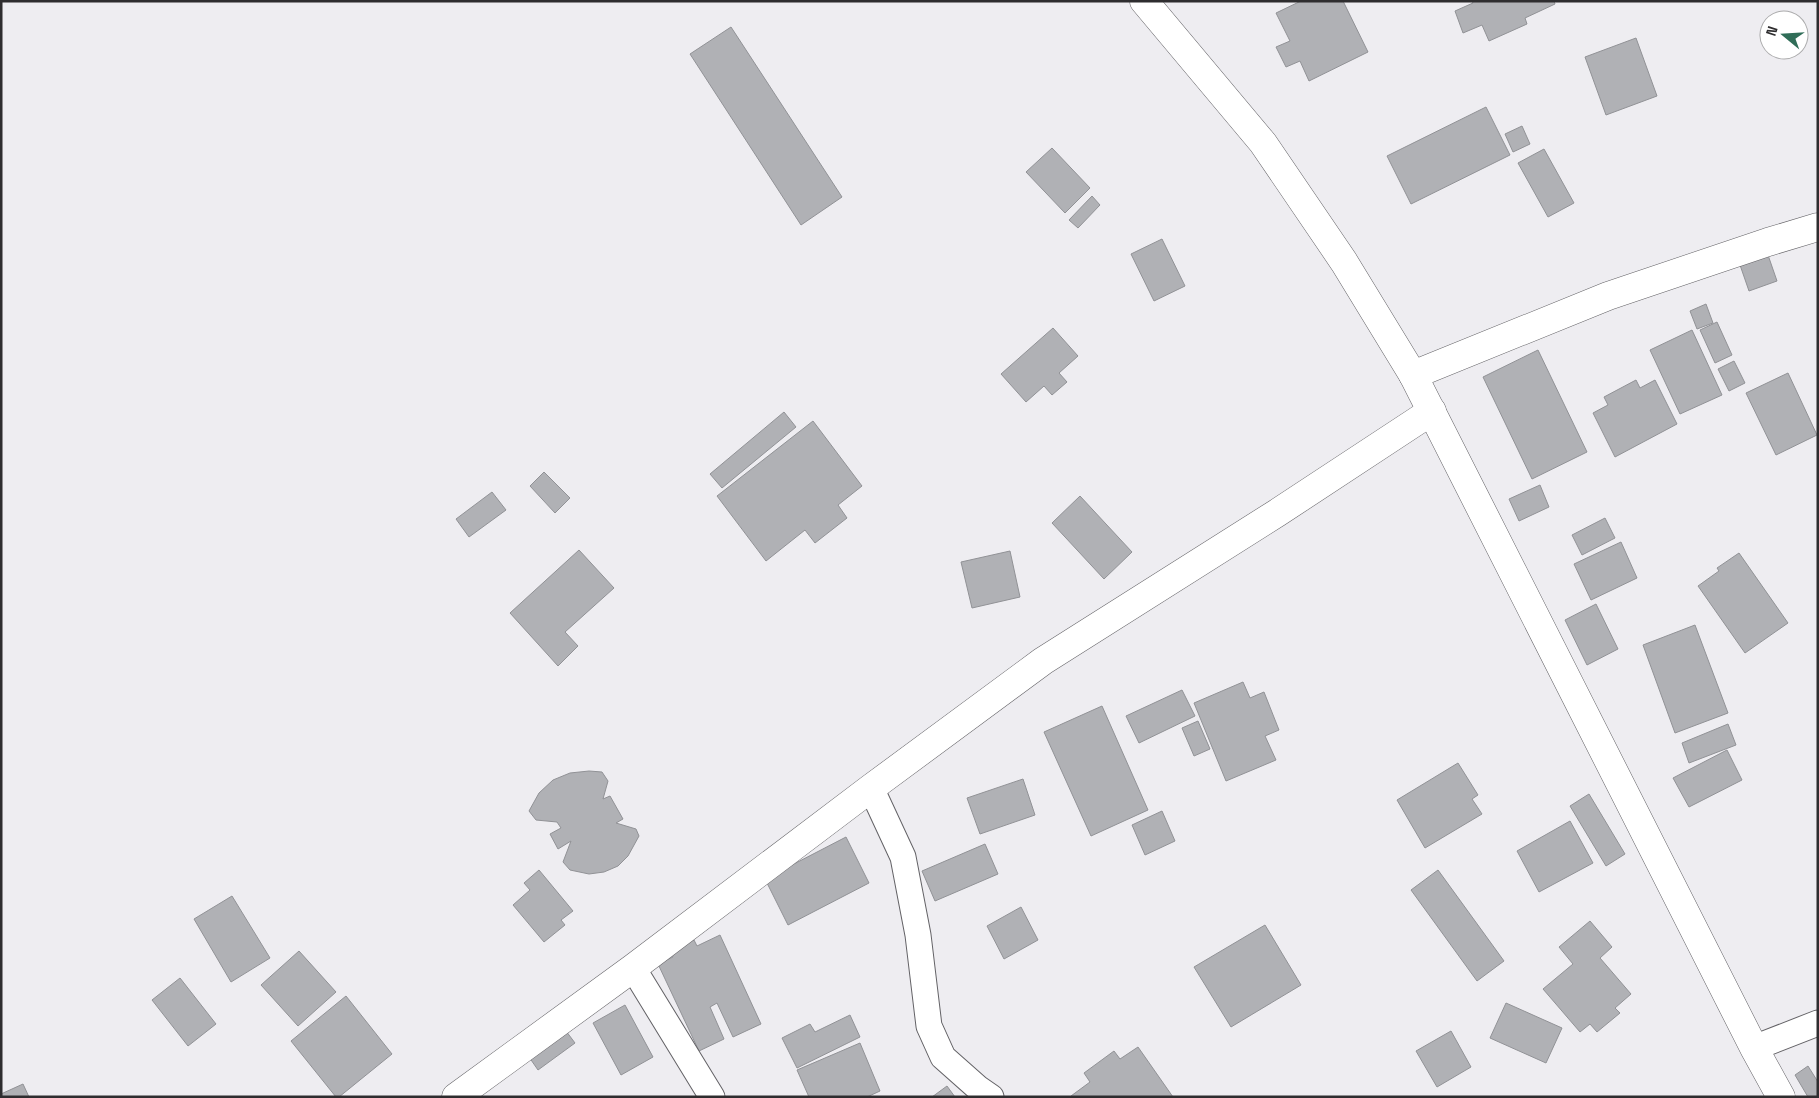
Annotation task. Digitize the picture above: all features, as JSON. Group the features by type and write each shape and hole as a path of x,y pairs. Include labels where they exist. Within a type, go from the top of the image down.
{"street":[{"path":"1144,1 1263,142 1344,262 1414,375 1754,1048 1781,1097"},
{"path":"1414,375 1608,296 1818,227"},
{"path":"456,1097 633,968 1043,661 1277,513 1432,411"},
{"path":"871,788 903,857 918,936 929,1026 943,1057 991,1097"},
{"path":"633,968 712,1097"},
{"path":"1754,1048 1818,1023"}],"building":[{"path":"1301,1 1343,1 1368,52 1309,81 1300,61 1286,67 1276,47 1290,41 1276,13"},
{"path":"1472,1 1554,1 1555,4 1525,18 1527,24 1489,41 1482,25 1463,33 1455,11 1473,3"},
{"path":"731,27 842,197 801,225 690,54"},
{"path":"1636,38 1657,96 1606,115 1585,57"},
{"path":"1486,107 1510,155 1411,204 1387,156"},
{"path":"1522,126 1530,144 1513,152 1505,134"},
{"path":"1052,148 1090,188 1065,213 1026,172"},
{"path":"1544,149 1574,203 1548,217 1518,163"},
{"path":"1092,196 1100,205 1078,228 1069,220"},
{"path":"1162,239 1185,286 1154,301 1131,254"},
{"path":"1768,255 1777,281 1749,291 1740,265"},
{"path":"1706,304 1713,323 1697,329 1690,311"},
{"path":"1717,322 1732,355 1715,363 1700,330"},
{"path":"1053,328 1078,356 1059,373 1067,382 1052,395 1044,386 1026,402 1001,374"},
{"path":"1692,330 1722,395 1680,414 1650,350"},
{"path":"1538,350 1587,452 1532,479 1483,377"},
{"path":"1734,361 1745,383 1729,391 1718,369"},
{"path":"1788,373 1817,435 1776,455 1746,393"},
{"path":"1636,380 1640,388 1655,380 1677,424 1615,457 1593,413 1608,405 1604,397"},
{"path":"784,412 796,427 722,488 710,474"},
{"path":"813,421 862,486 838,505 847,518 815,543 805,530 766,561 717,496"},
{"path":"544,472 570,498 555,513 530,486"},
{"path":"1540,485 1549,507 1519,521 1509,499"},
{"path":"492,492 506,510 469,537 456,519"},
{"path":"1080,496 1132,552 1104,579 1052,523"},
{"path":"1605,518 1615,538 1582,555 1572,535"},
{"path":"1621,542 1637,578 1591,600 1574,564"},
{"path":"579,550 614,588 565,632 578,646 558,666 510,613"},
{"path":"1010,551 1020,597 972,608 961,562"},
{"path":"1739,553 1788,623 1745,653 1698,586 1719,571 1717,568"},
{"path":"1596,604 1618,649 1587,665 1565,620"},
{"path":"1695,625 1728,713 1675,733 1643,645"},
{"path":"1243,682 1250,698 1264,692 1279,730 1265,736 1276,760 1226,781 1194,703"},
{"path":"1182,690 1195,716 1139,743 1126,716"},
{"path":"1102,706 1148,810 1091,836 1044,732"},
{"path":"1198,721 1210,749 1194,756 1182,728"},
{"path":"1728,724 1736,745 1689,763 1682,743"},
{"path":"1727,750 1742,780 1689,807 1673,778"},
{"path":"1458,763 1478,795 1472,799 1482,814 1425,848 1397,800"},
{"path":"602,772 608,781 603,799 610,796 623,819 616,823 636,829 639,836 628,856 618,866 604,872 589,874 570,870 563,862 571,841 558,849 550,834 561,828 557,822 536,820 529,811 539,793 553,780 570,773"},
{"path":"1023,779 1035,815 980,834 967,798"},
{"path":"1589,794 1625,854 1606,866 1570,806"},
{"path":"1162,811 1175,841 1145,855 1132,825"},
{"path":"1570,821 1593,863 1539,892 1517,851"},
{"path":"846,837 869,883 788,925 765,879"},
{"path":"985,844 998,874 935,901 922,871"},
{"path":"539,870 573,911 561,920 565,925 544,942 513,905 530,890 524,883"},
{"path":"1438,870 1504,961 1477,981 1411,890"},
{"path":"232,896 270,958 231,982 194,919"},
{"path":"1021,907 1038,940 1004,959 987,926"},
{"path":"1590,921 1612,947 1600,958 1631,994 1615,1008 1620,1013 1597,1032 1590,1024 1580,1032 1543,989 1573,964 1559,947"},
{"path":"1265,925 1301,985 1231,1027 1194,967"},
{"path":"720,935 761,1024 733,1037 717,1003 710,1007 724,1039 699,1051 658,964 673,957 670,951 694,940 697,946"},
{"path":"299,951 336,992 298,1026 261,985"},
{"path":"180,978 216,1024 188,1046 152,1000"},
{"path":"346,996 392,1054 339,1097 336,1097 291,1041"},
{"path":"1506,1003 1562,1028 1546,1063 1490,1038"},
{"path":"625,1005 653,1057 621,1075 593,1023"},
{"path":"850,1015 860,1037 797,1068 782,1038 810,1024 815,1032"},
{"path":"563,1027 575,1043 538,1070 527,1054"},
{"path":"1451,1031 1471,1067 1437,1087 1416,1051"},
{"path":"860,1043 880,1091 867,1097 809,1097 797,1070"},
{"path":"1138,1047 1173,1097 1071,1096 1090,1082 1084,1073 1114,1051 1120,1059"},
{"path":"1808,1066 1818,1082 1818,1097 1808,1097 1795,1075"},
{"path":"23,1084 29,1097 1,1097 1,1094"},
{"path":"947,1086 955,1097 932,1097"}]}
